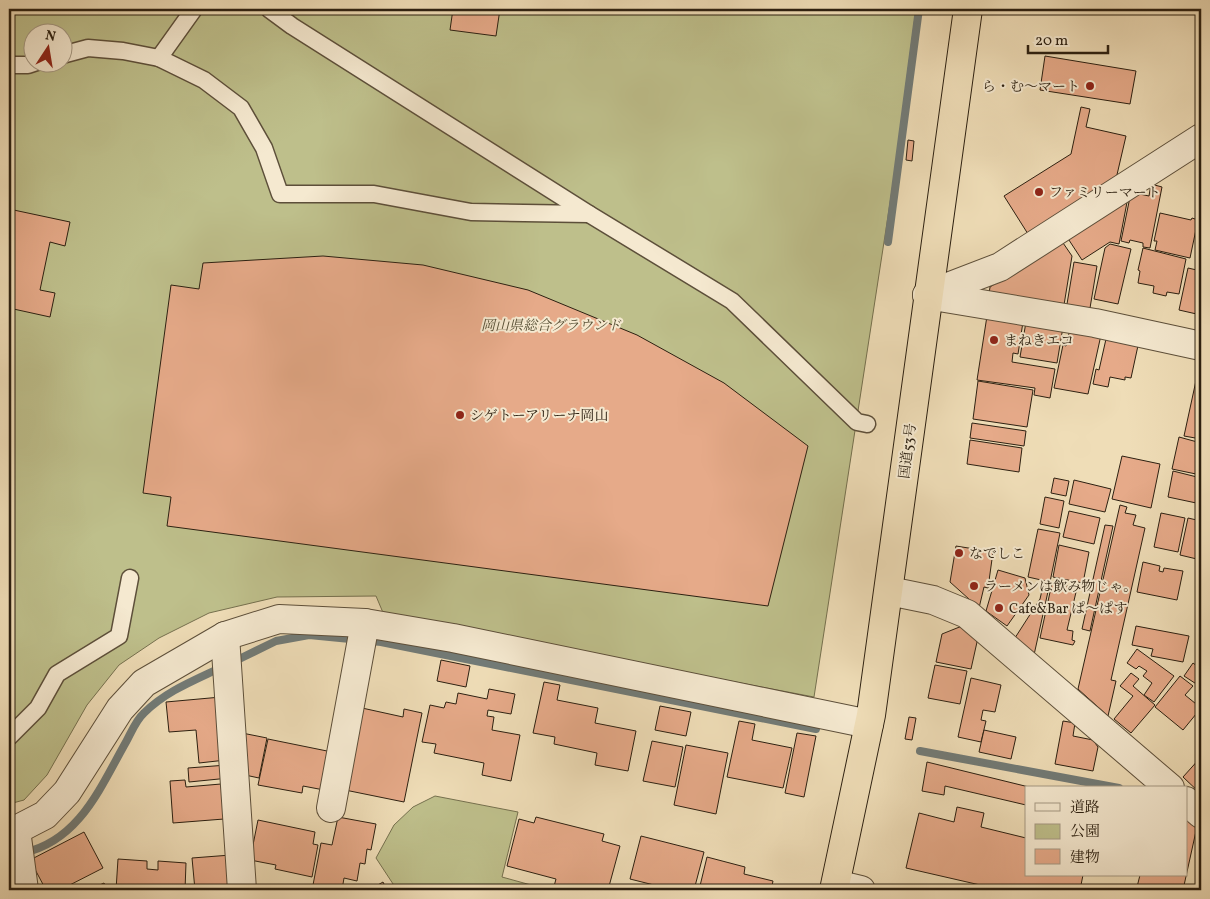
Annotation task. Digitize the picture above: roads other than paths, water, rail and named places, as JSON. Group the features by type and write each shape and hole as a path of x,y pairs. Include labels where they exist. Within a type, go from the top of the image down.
{"highway":[{"name":"国道53号","path":"844,888 889,591 927,295 968,9"}],"street":[{"path":"927,295 1000,267 1201,138"},
{"path":"927,295 1095,323 1201,346"},
{"path":"889,591 933,600 967,614 1168,786"},
{"path":"24,890 16,842 67,792 120,709 144,683 227,655 279,619 363,636 453,638 869,724"},
{"path":"331,808 363,636"},
{"path":"227,655 242,890"},
{"path":"1188,803 1201,814"}],"lane":[{"path":"159,58 194,9"},
{"path":"268,9 589,214 732,301 857,422 868,424"},
{"path":"72,52 88,48 123,51 159,58 204,80 241,108 264,148 280,194 374,194 471,212 589,214"},
{"path":"9,65 22,65"},
{"path":"9,737 38,708 57,674 119,636 130,578"}],"waterway":[{"path":"888,242 919,9"},
{"path":"233,662 276,641 309,635 381,642 816,729"},
{"path":"23,853 42,847 59,837 86,810 107,777 136,723 144,713 171,692 222,667"},
{"path":"920,751 1108,786"}],"place":[{"name":"ら・む〜マート","path":"1090,86"},
{"name":"ファミリーマート","path":"1039,192"},
{"name":"まねきエコ","path":"994,340"},
{"name":"シゲトーアリーナ岡山","path":"460,415"},
{"name":"なでしこ","path":"959,553"},
{"name":"ラーメンは飲み物じゃ｡","path":"974,586"},
{"name":"Cafe&Bar ぱ〜ぱす","path":"999,608"}],"park label":[{"name":"岡山県総合グラウンド","path":"551,325"}]}
